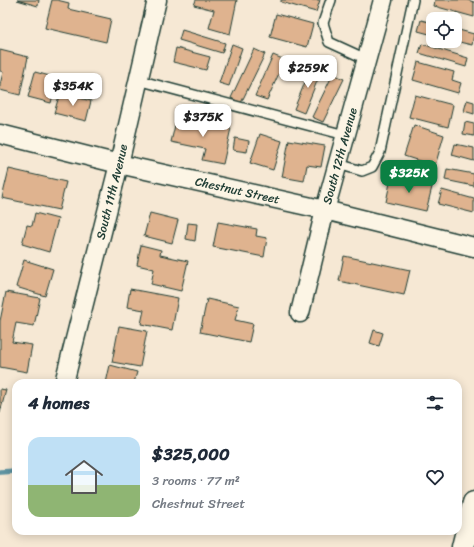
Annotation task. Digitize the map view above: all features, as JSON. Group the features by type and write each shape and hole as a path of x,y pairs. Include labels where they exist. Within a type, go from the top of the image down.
{"main road":[{"path":"463,547 474,503"}],"street":[{"name":"South 11th Avenue","path":"65,379 157,0"},
{"name":"South 12th Avenue","path":"300,314 325,210 366,59 380,1"},
{"name":"Chestnut Street","path":"0,134 118,164 325,210 474,247"}],"lane":[{"path":"331,0 323,23 329,42 366,59"},
{"path":"338,164 362,171 372,167 380,152 413,0"},
{"path":"138,80 346,135"}],"building":[{"path":"17,0 39,0 38,6"},
{"path":"52,0 69,3 68,9 111,19 106,42 45,28"},
{"path":"196,0 237,0 230,34 209,28 214,10 194,5"},
{"path":"281,0 320,0 316,12 281,2"},
{"path":"435,0 467,0 474,2 474,17 462,14 462,12 456,12 434,6"},
{"path":"276,14 313,24 307,47 270,37"},
{"path":"421,20 426,21 426,33 418,31"},
{"path":"182,30 225,43 222,53 179,40"},
{"path":"462,31 474,34 472,45 462,43"},
{"path":"232,44 242,48 229,86 219,83"},
{"path":"422,44 426,45 426,48 435,48 468,58 466,67 419,53"},
{"path":"176,48 210,57 206,70 173,62"},
{"path":"254,49 265,54 241,103 231,98"},
{"path":"0,50 28,57 20,95 0,90 3,72 0,71"},
{"path":"273,55 285,60 267,100 255,96"},
{"path":"418,62 454,72 452,80 461,83 458,93 413,80"},
{"path":"312,65 322,69 304,113 294,109"},
{"path":"35,72 57,78 51,103 28,97"},
{"path":"333,74 344,79 323,122 312,117"},
{"path":"60,93 91,101 86,121 54,113"},
{"path":"415,95 453,105 448,127 409,117"},
{"path":"467,100 474,102 474,114 464,111"},
{"path":"177,117 231,128 223,164 202,160 205,149 171,142"},
{"path":"465,122 474,124 474,136 463,134"},
{"path":"414,125 444,135 435,166 404,156"},
{"path":"260,134 282,141 273,170 250,163"},
{"path":"235,138 249,141 247,152 233,150"},
{"path":"289,140 325,146 321,167 307,165 304,181 282,177"},
{"path":"455,144 474,148 474,161 452,155"},
{"path":"9,169 66,182 59,210 2,198"},
{"path":"447,169 474,174 474,186 445,180"},
{"path":"391,178 432,187 426,211 386,202"},
{"path":"442,190 474,199 474,213 438,204"},
{"path":"35,213 58,219 49,252 22,244 27,225 32,226"},
{"path":"150,213 178,220 172,243 144,236"},
{"path":"218,222 257,229 256,236 267,238 264,257 213,247"},
{"path":"188,223 197,224 195,241 186,239"},
{"path":"141,245 161,250 160,255 188,261 181,291 151,284 154,269 137,265"},
{"path":"344,256 410,270 404,295 339,281"},
{"path":"24,260 53,269 45,296 16,287"},
{"path":"130,289 178,298 172,330 141,324 144,310 127,307"},
{"path":"6,292 40,298 34,326 16,323 12,342 32,345 27,372 0,367 0,321"},
{"path":"207,299 239,306 235,320 253,324 249,342 200,332"},
{"path":"119,326 147,331 140,367 112,362"},
{"path":"374,330 383,333 379,346 370,343"},
{"path":"110,365 137,372 135,379 107,379"},
{"path":"0,389 6,390 0,413"}],"waterway":[{"path":"0,472 12,471"}]}
